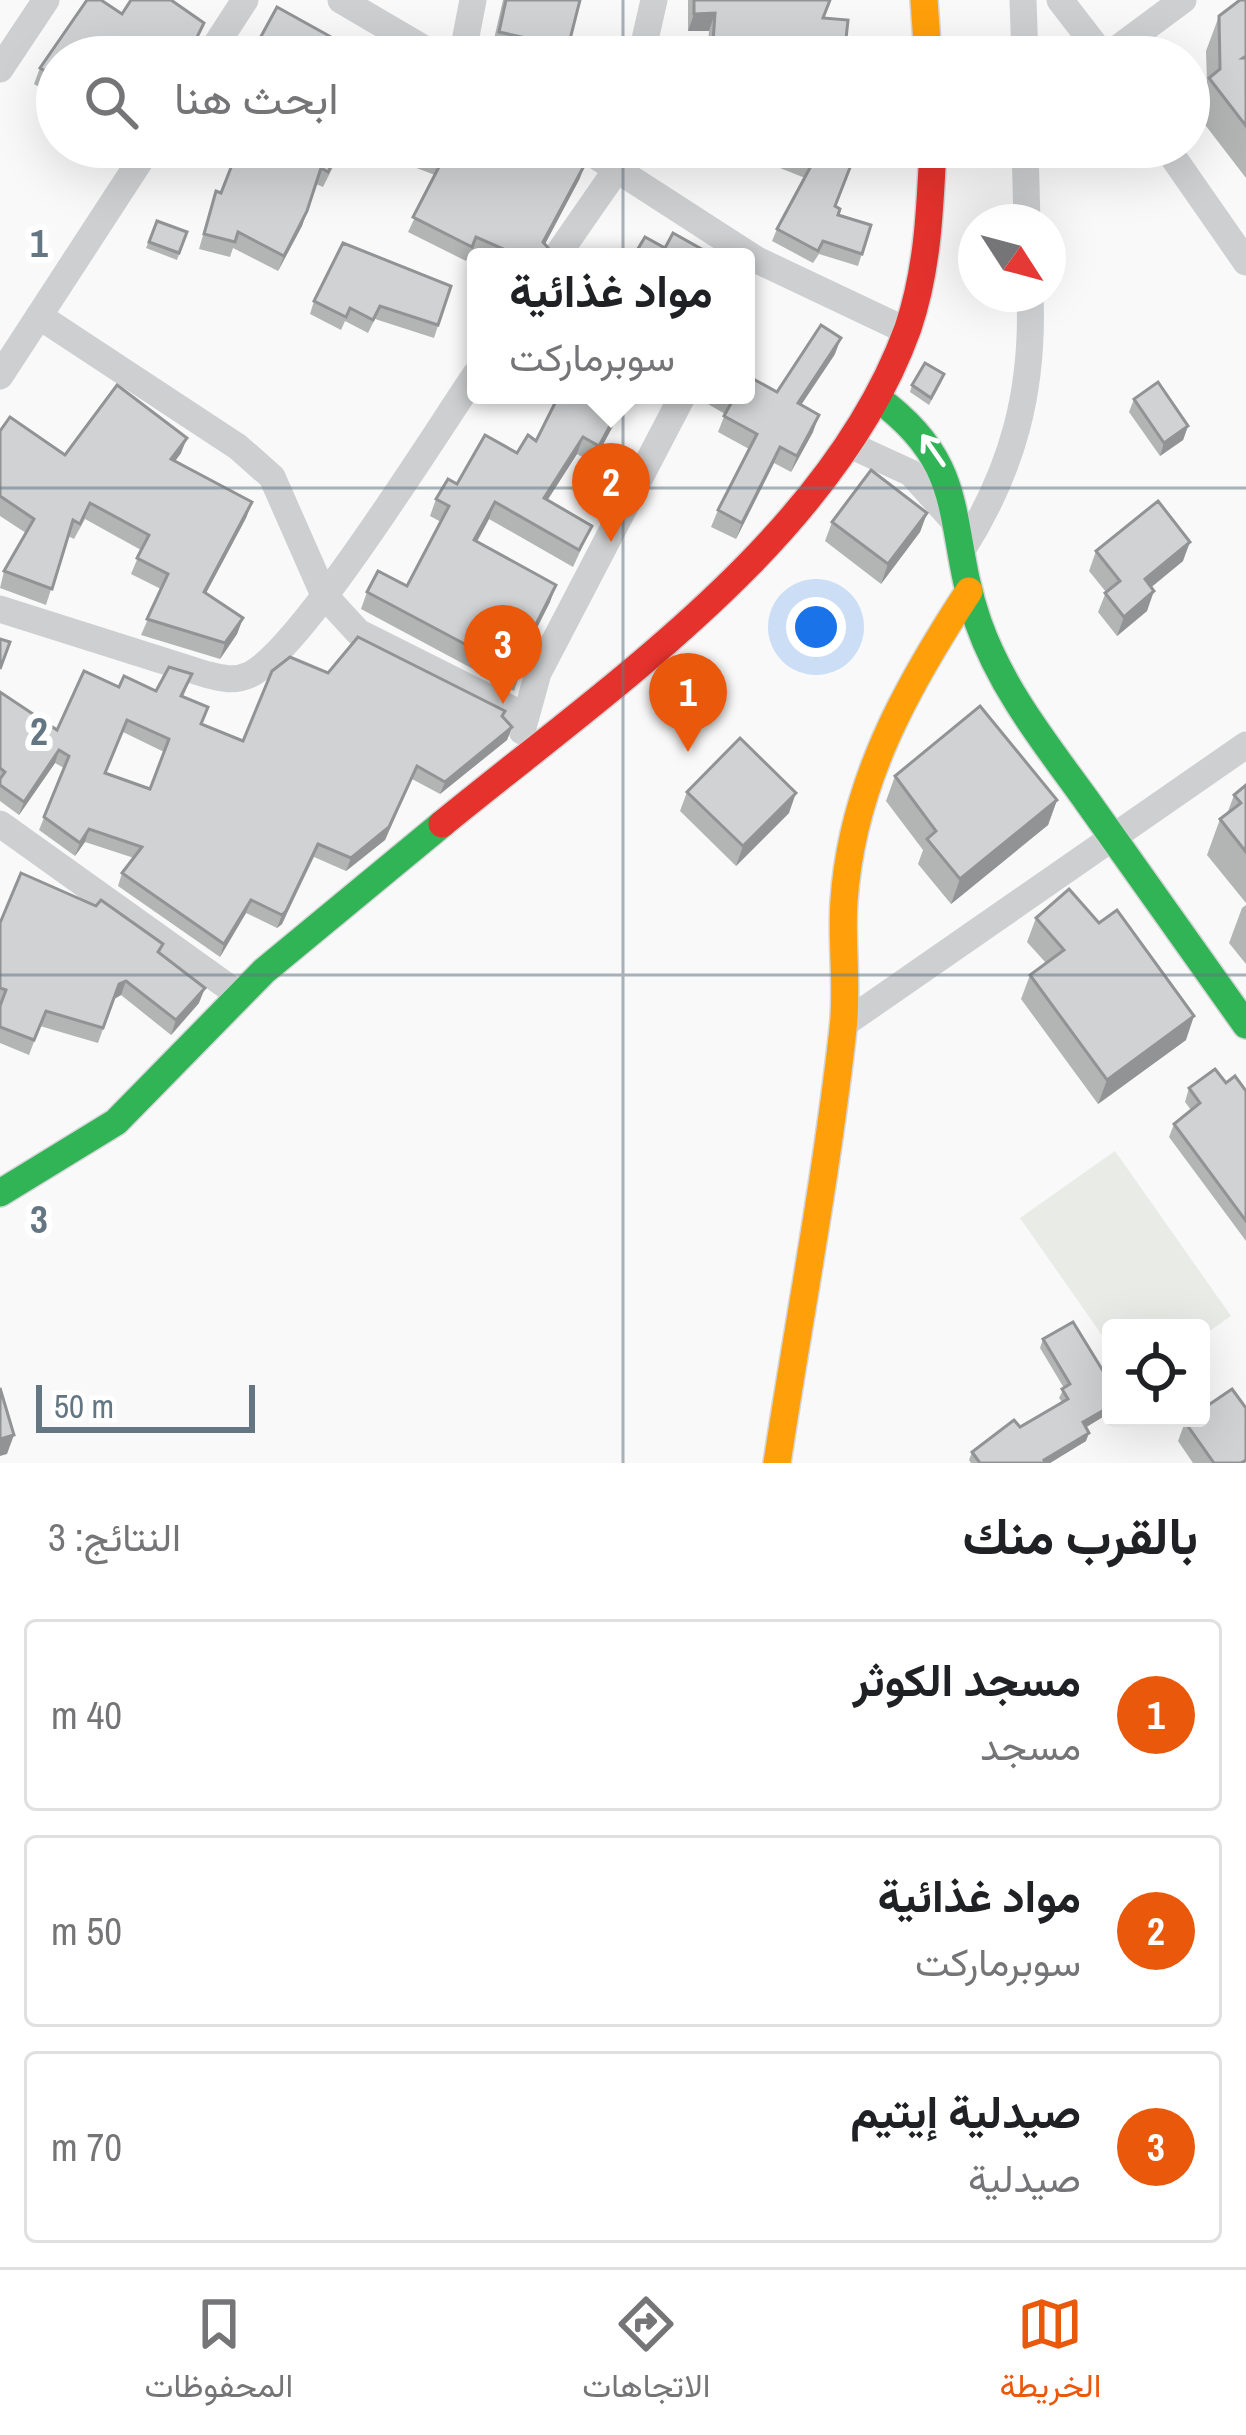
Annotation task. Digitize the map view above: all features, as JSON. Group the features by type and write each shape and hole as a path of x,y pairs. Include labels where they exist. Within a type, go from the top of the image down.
{"street":[{"path":"0,69 46,0"},
{"path":"222,36 245,0"},
{"path":"341,0 402,36"},
{"path":"466,36 473,0"},
{"path":"646,36 654,0"},
{"path":"924,0 927,36"},
{"path":"1023,0 1024,36"},
{"path":"1060,0 1088,36"},
{"path":"1134,36 1183,0"},
{"path":"0,376 135,168"},
{"path":"562,248 613,168"},
{"path":"631,168 725,248"},
{"path":"0,1193 111,1128 238,994 741,575 795,518 850,445 907,331 932,236 933,168"},
{"path":"1026,168 1027,204"},
{"path":"1181,168 1246,262"},
{"path":"755,272 907,331"},
{"path":"962,550 1001,483 1014,449 1030,374 1030,312"},
{"path":"39,316 238,447 272,477 324,596 358,632 524,715"},
{"path":"0,609 231,680 253,674 324,596 467,387"},
{"path":"877,398 913,423 939,456 953,487 954,521 969,591 982,637 1010,694 1111,842 1246,1024"},
{"path":"520,759 524,715 538,673 678,404"},
{"path":"850,445 900,465 954,521"},
{"path":"777,1463 844,1024 844,889 865,777 919,663 969,591"},
{"path":"844,1024 1246,745"},
{"path":"0,824 238,994"}],"shaded area":[{"path":"1115,1151 1231,1316 1210,1331 1210,1319 1102,1319 1102,1335 1020,1218"}],"building":[{"path":"87,0 101,0 122,14 131,0 171,0 204,23 198,36 62,36"},
{"path":"506,0 580,0 571,36 499,32"},
{"path":"694,0 830,0 823,18 848,20 846,36 713,36 715,13 694,14"},
{"path":"1246,0 1246,126 1210,79 1220,69 1219,16"},
{"path":"277,7 329,36 261,36"},
{"path":"231,168 321,168 307,211 284,256 238,232 235,242 204,234 216,191 221,193"},
{"path":"438,168 583,168 543,242 548,248 501,248 476,237 472,247 413,217"},
{"path":"810,168 850,168 835,206 840,209 838,215 871,225 862,254 823,241 818,251 777,229"},
{"path":"157,221 187,232 179,253 149,242"},
{"path":"673,233 700,248 665,248"},
{"path":"645,237 665,248 638,248"},
{"path":"343,243 451,286 438,325 380,306 373,320 350,308 346,317 314,301"},
{"path":"821,325 841,338 798,403 819,415 797,456 780,447 742,523 718,510 757,434 724,416 731,404 755,404 755,380 777,392"},
{"path":"925,363 944,374 931,398 912,385"},
{"path":"1158,382 1188,426 1164,443 1134,399"},
{"path":"117,385 187,438 171,459 252,502 204,592 243,618 225,643 147,619 168,574 137,558 149,535 90,503 80,524 73,520 52,589 4,571 34,519 0,496 0,431 10,417 65,455"},
{"path":"554,404 610,404 619,409 599,446 583,437 544,498 592,526 579,550 495,502 474,540 556,585 534,628 521,674 367,592 378,571 407,586 449,506 436,499 448,479 457,484 485,435 517,453 528,435 536,441"},
{"path":"871,470 927,513 888,564 832,522"},
{"path":"1158,501 1190,542 1145,579 1154,591 1124,617 1105,593 1120,581 1096,551"},
{"path":"358,637 505,711 502,716 512,727 445,782 417,766 389,827 351,858 318,844 286,911 282,915 251,900 224,944 122,873 142,847 89,829 80,843 44,817 69,756 59,750 24,802 0,785 5,772 0,768 0,692 57,730 84,671 119,687 124,676 156,691 169,667 192,674 181,696 208,707 201,724 243,741 272,671 290,657 328,673","holes":["127,720 169,739 150,789 105,773"]},
{"path":"0,639 10,642 0,669"},
{"path":"980,706 1057,800 960,879 927,839 936,831 895,776"},
{"path":"740,738 796,793 743,846 687,792"},
{"path":"1246,785 1246,852 1220,819 1241,803 1234,795"},
{"path":"21,873 96,906 101,900 163,944 158,952 205,988 176,1020 126,981 119,984 103,1028 46,1011 34,1040 0,1027 6,990 0,988 0,923"},
{"path":"1069,889 1099,923 1117,910 1194,1016 1107,1080 1030,975 1064,950 1036,918"},
{"path":"1215,1069 1226,1083 1235,1076 1246,1091 1246,1221 1174,1124 1200,1103 1189,1088"},
{"path":"1073,1322 1102,1369 1102,1411 1083,1422 1089,1433 1044,1460 1046,1463 980,1463 972,1452 1014,1420 1020,1427 1068,1399 1062,1389 1070,1384 1043,1339"},
{"path":"0,1388 14,1435 0,1439"},
{"path":"1232,1389 1246,1408 1246,1460 1241,1463 1214,1463 1189,1427 1210,1427 1210,1404"}],"traffic: fast":[{"path":"877,398 907,423 942,474 978,622 1012,693 1246,1025"},
{"path":"0,1193 116,1122 264,971 442,824"}],"traffic: slow":[{"path":"924,0 927,36"},
{"path":"777,1463 836,1083 844,1013 844,901 858,817 904,700 969,591"}],"traffic: jam":[{"path":"442,824 709,603 827,475 873,404 908,328 924,261 932,168"}],"place":[{"name":"مواد غذائية","path":"611,542"},
{"name":"صيدلية إيتيم","path":"503,704"},
{"name":"مسجد الكوثر","path":"688,752"}]}
